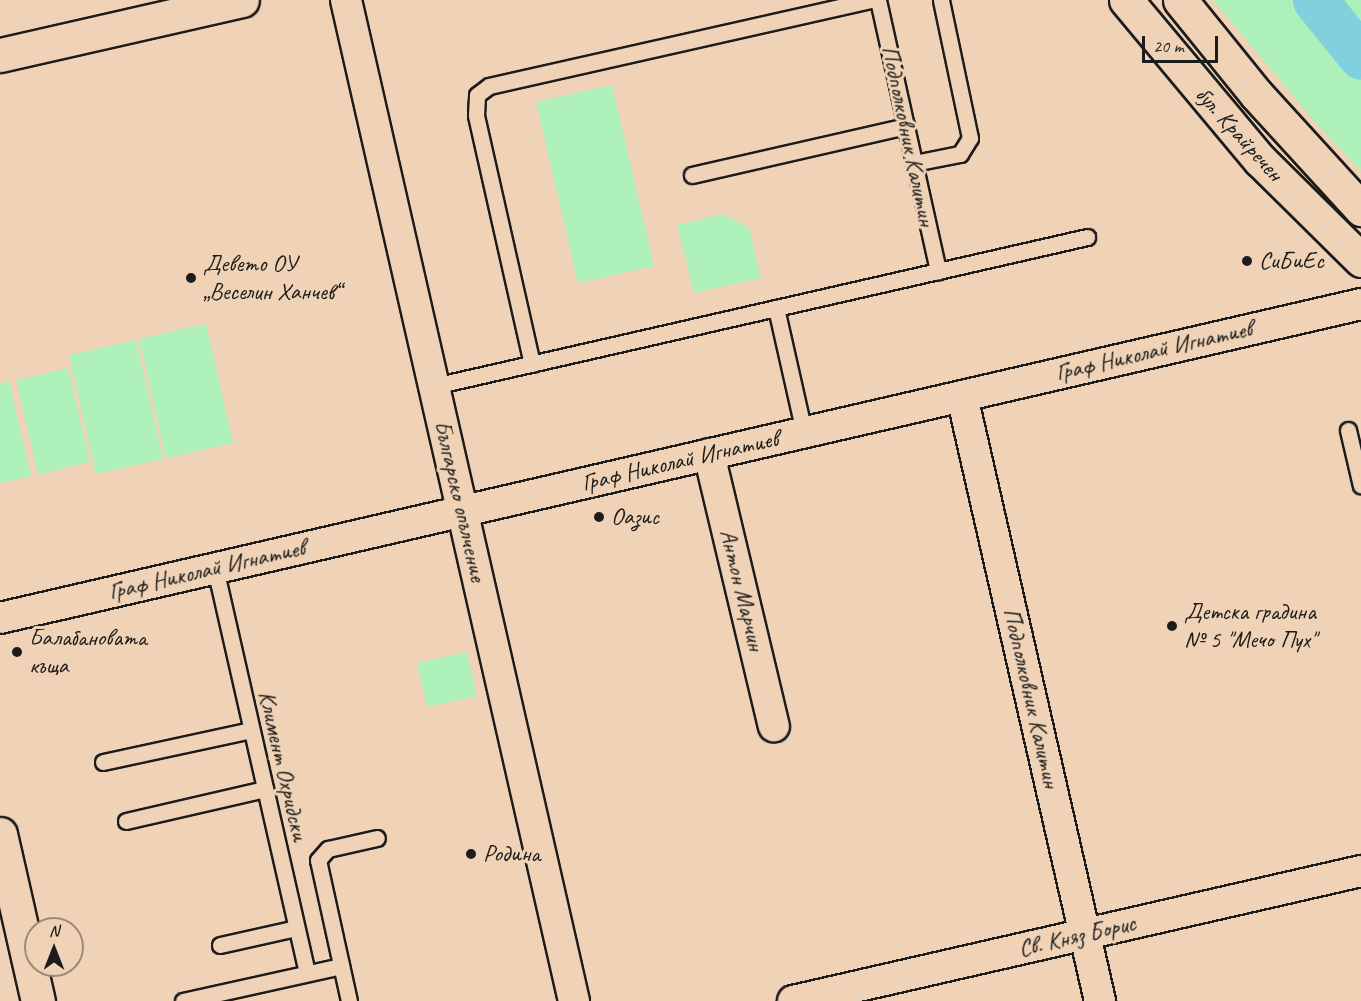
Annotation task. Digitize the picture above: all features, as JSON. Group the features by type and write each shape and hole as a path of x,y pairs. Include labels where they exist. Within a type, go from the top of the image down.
{"main road":[{"path":"0,55 242,0"},
{"name":"бул. Крайречен","path":"1126,0 1260,160 1361,260"},
{"name":"бул. Крайречен","path":"1180,0 1256,94 1361,208"},
{"path":"0,834 38,1001"}],"street":[{"name":"Българско опълчение","path":"346,0 574,1001"},
{"name":"Граф Николай Игнатиев","path":"0,618 1361,304"},
{"name":"Подполковник Калитин","path":"962,396 1100,1001"},
{"name":"Антон Марчин","path":"709,454 774,726"},
{"name":"Св. Княз Борис","path":"793,1001 841,996 1085,934 1361,871"}],"lane":[{"path":"532,364 476,115 477,95 489,86 872,0"},
{"name":"Подполковник Калитин","path":"878,0 938,271"},
{"path":"914,163 960,154 970,138 941,0"},
{"path":"692,175 906,126"},
{"path":"434,386 1087,237"},
{"path":"776,308 804,432"},
{"path":"1348,430 1361,486"},
{"name":"Климент Охридски","path":"215,568 307,973"},
{"path":"104,762 251,730"},
{"path":"126,820 265,789"},
{"path":"349,1001 318,860 328,849 376,838"},
{"path":"220,945 296,928"},
{"path":"183,1001 340,966"}],"green space":[{"path":"1213,0 1361,0 1361,171 1314,121"},
{"path":"612,85 654,266 578,283 536,102"},
{"path":"724,214 749,228 761,278 694,293 677,225"},
{"path":"206,324 233,443 166,458 139,339"},
{"path":"136,340 163,459 96,474 69,355"},
{"path":"68,368 90,462 38,474 16,380"},
{"path":"9,381 31,476 0,483 0,383"},
{"path":"467,652 477,696 427,707 417,663"}],"waterway":[{"path":"1315,0 1361,57"}],"place":[{"name":"СиБиЕс","path":"1247,261"},
{"name":"Девето ОУ „Веселин Ханчев“","path":"191,278"},
{"name":"Оазис","path":"599,517"},
{"name":"Детска градина № 5 \"Мечо Пух\"","path":"1172,626"},
{"name":"Балабановата къща","path":"17,652"},
{"name":"Родина","path":"471,854"}]}
